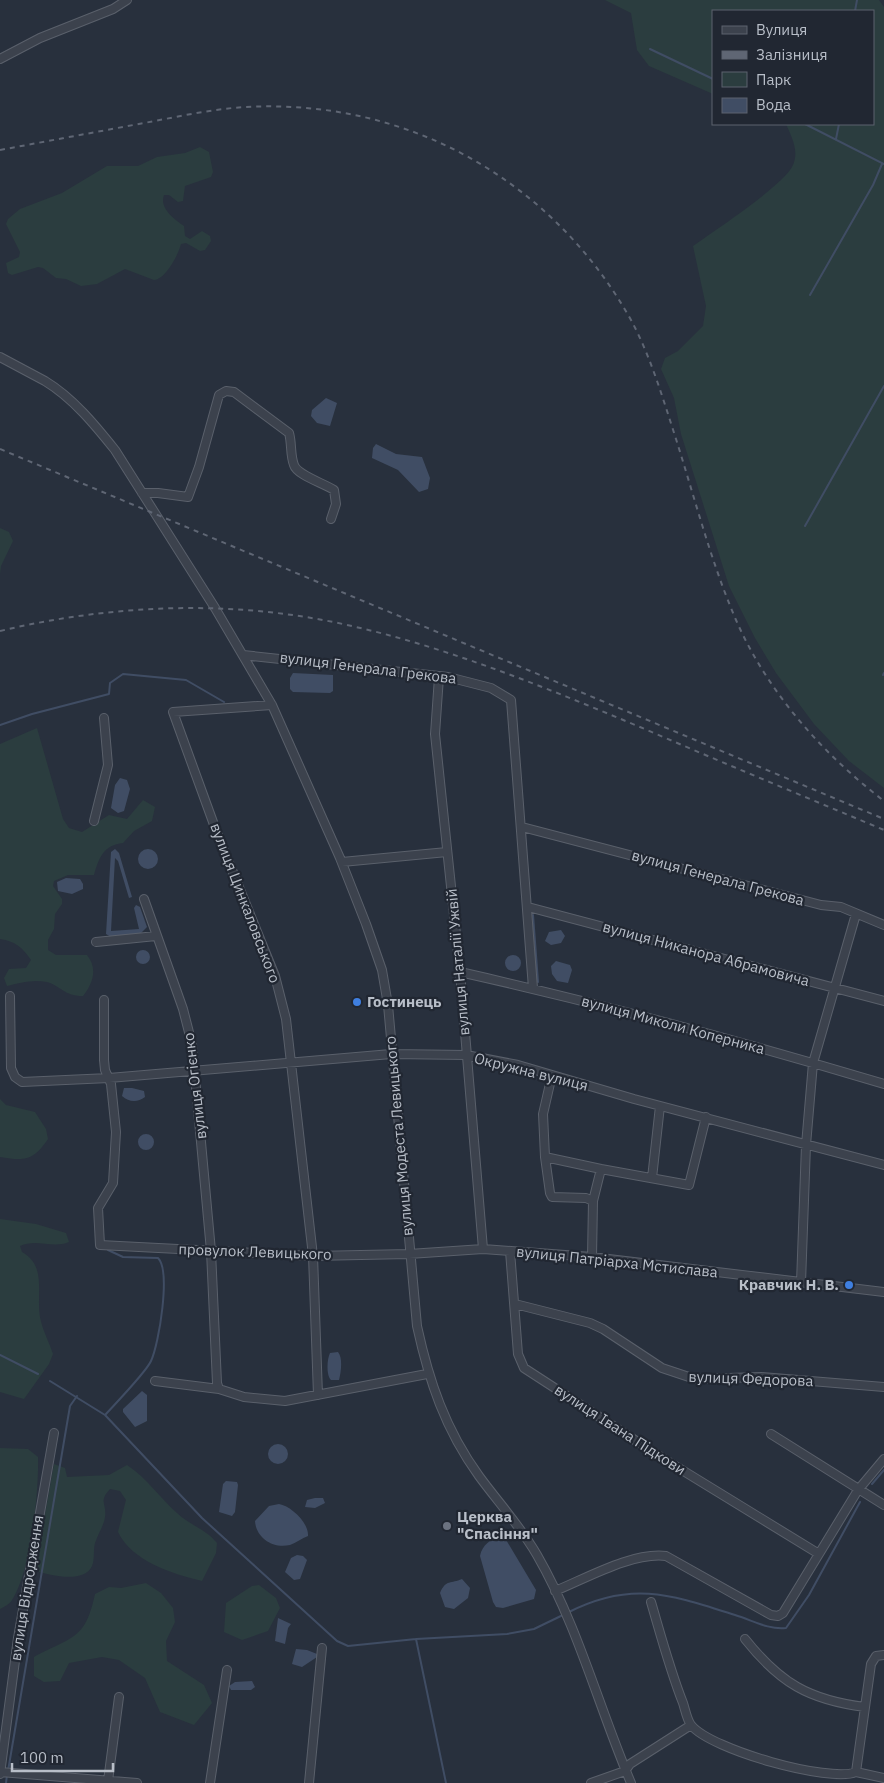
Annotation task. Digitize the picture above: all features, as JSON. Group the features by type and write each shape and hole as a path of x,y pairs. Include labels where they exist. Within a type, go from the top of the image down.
{"street":[{"path":"0,59 40,38 113,9 127,0"},
{"path":"0,357 46,382 70,400 97,428 142,494 158,493 188,497 195,482 219,395 226,391 234,392 289,433 294,465 300,474 320,481 334,490 336,504 331,519"},
{"name":"вулиця Модеста Левицького","path":"142,494 243,655 272,705 342,862 382,970 388,1005 417,1326 427,1374 438,1405 478,1475 537,1554 563,1607 626,1771"},
{"name":"вулиця Генерала Грекова","path":"243,655 448,677 491,688 511,700 533,988"},
{"name":"вулиця Наталії Ужвій","path":"439,676 435,734 460,972 483,1248"},
{"name":"вулиця Цинкаловського","path":"272,705 173,712 217,834 276,976 286,1019 293,1063 313,1256 318,1395"},
{"path":"94,821 108,765 104,718"},
{"name":"вулиця Генерала Грекова","path":"522,827 821,905 834,905 884,925"},
{"path":"342,862 447,852"},
{"name":"вулиця Огієнко","path":"144,898 183,1009 192,1044 211,1251 219,1390"},
{"name":"вулиця Никанора Абрамовича","path":"528,907 884,1001"},
{"path":"801,1283 806,1145 813,1063 856,914"},
{"path":"96,942 156,936"},
{"name":"вулиця Миколи Коперника","path":"460,972 533,988 813,1063 884,1084"},
{"name":"Окружна вулиця","path":"10,996 11,1068 15,1077 22,1082 110,1078 391,1054 466,1055 518,1065 660,1106 884,1165"},
{"path":"104,1000 104,1060 110,1078"},
{"path":"552,1075 543,1114 545,1157 550,1193 552,1197 586,1198 593,1201"},
{"name":"провулок Левицького","path":"110,1078 116,1132 114,1166 112,1183 98,1208 100,1245 313,1256 410,1254"},
{"path":"652,1178 660,1106"},
{"path":"545,1157 689,1185 706,1117"},
{"path":"592,1258 593,1201 601,1169"},
{"name":"вулиця Патріарха Мстислава","path":"410,1254 483,1248 592,1258 884,1292"},
{"name":"вулиця Івана Підкови","path":"510,1251 518,1354 520,1363 524,1368 664,1459 819,1554"},
{"name":"вулиця Федорова","path":"515,1304 590,1323 662,1368 695,1379 761,1377 884,1387"},
{"path":"155,1381 219,1390 244,1397 285,1401 427,1374"},
{"name":"вулиця Відродження","path":"3,1773 18,1638 54,1433"},
{"path":"771,1434 884,1505"},
{"path":"555,1591 641,1557 666,1556 771,1615 778,1616 783,1613 858,1490 884,1459"},
{"path":"651,1602 675,1683 691,1725 742,1757 761,1764 800,1773 843,1778 851,1777 856,1772 871,1664 876,1656 884,1656"},
{"path":"745,1639 776,1673 803,1690 821,1699 865,1706"},
{"path":"309,1783 322,1648"},
{"path":"210,1783 227,1670"},
{"path":"108,1781 119,1697"},
{"path":"591,1783 626,1771 630,1764 691,1725"},
{"path":"626,1771 631,1783"},
{"path":"856,1772 884,1778"},
{"path":"3,1773 137,1783"}],"green space":[{"path":"605,0 879,0 884,7 884,788 849,761 814,724 776,673 755,638 729,586 681,434 674,398 661,369 665,358 678,351 703,326 706,306 693,246 747,208 786,175 792,167 795,156 794,145 786,125 874,125 874,10 712,10 712,94 649,66 637,50 631,13"},
{"path":"200,147 209,152 213,172 211,177 185,186 183,201 178,202 169,195 164,195 163,200 168,213 184,226 185,236 190,239 202,231 210,236 211,241 205,250 200,251 186,243 181,244 167,271 163,276 154,280 125,269 97,284 81,286 66,279 56,278 43,268 38,267 12,275 8,273 6,263 19,257 20,252 6,224 8,219 20,209 62,193 107,166 138,166 157,157 185,153"},
{"path":"0,528 9,532 13,541 1,566 0,574"},
{"path":"37,728 63,819 69,828 82,832 109,815 127,819 143,800 155,807 152,821 134,831 123,843 111,846 103,853 94,875 68,875 54,881 53,886 62,899 62,904 55,914 54,929 48,940 48,950 56,955 87,955 92,965 93,976 83,996 67,993 52,984 42,981 7,986 4,978 9,969 26,968 31,960 18,946 10,941 0,939 0,744"},
{"path":"0,1099 6,1105 35,1112 46,1129 48,1139 38,1152 28,1158 0,1157"},
{"path":"0,1219 36,1224 66,1233 69,1242 63,1244 32,1243 20,1246 22,1252 30,1258 38,1272 40,1317 53,1354 49,1364 24,1399 0,1392"},
{"path":"0,1448 28,1449 38,1457 38,1472 32,1531 24,1570 19,1587 12,1600 0,1609"},
{"path":"54,1464 65,1468 67,1477 109,1475 127,1465 134,1470 182,1517 208,1534 217,1543 216,1553 202,1581 154,1565 133,1551 124,1542 118,1532 126,1500 120,1491 110,1489 104,1497 104,1520 95,1543 93,1563 88,1572 74,1577 66,1577 35,1571"},
{"path":"146,1583 161,1593 173,1608 175,1622 166,1641 167,1661 204,1685 212,1703 194,1725 160,1712 145,1678 119,1660 102,1657 69,1663 60,1681 44,1682 34,1676 34,1657 67,1640 81,1629 87,1621 95,1594 109,1587 121,1588"},
{"path":"259,1585 276,1598 280,1608 268,1631 242,1640 224,1632 226,1603 252,1586"}],"water":[{"path":"326,398 337,403 330,426 317,423 311,416 312,410"},
{"path":"376,444 396,454 422,457 430,478 428,489 419,492 398,470 372,458 373,448"},
{"path":"293,673 333,675 333,691 330,693 293,692 290,689 290,678"},
{"path":"120,778 127,780 130,789 124,811 118,813 111,808 115,785"},
{"path":"115,849 119,853 132,897 129,898 118,861 115,858 111,931 139,929 134,908 136,905 140,907 147,927 141,933 111,937 106,934 111,852"},
{"path":"148,849 155,852 158,859 155,866 148,869 141,866 138,859 141,852"},
{"path":"66,878 80,879 83,889 72,894 58,891 57,882"},
{"path":"561,930 565,936 561,943 551,945 545,941 549,932"},
{"path":"140,950 146,950 150,957 146,964 140,964 136,960 136,954"},
{"path":"513,955 521,963 513,971 505,963"},
{"path":"556,961 570,965 572,970 568,983 557,981 552,974 551,966"},
{"path":"124,1088 144,1091 145,1097 136,1101 127,1100 122,1096"},
{"path":"143,1134 149,1134 154,1139 152,1148 143,1150 138,1145 138,1139"},
{"path":"338,1352 341,1361 339,1380 331,1380 328,1371 329,1356 330,1353"},
{"path":"142,1391 147,1395 147,1421 135,1427 123,1412 123,1409"},
{"path":"278,1444 285,1447 288,1454 285,1461 278,1464 271,1461 268,1454 271,1447"},
{"path":"226,1481 237,1482 238,1485 235,1512 232,1516 219,1512 223,1484"},
{"path":"323,1498 325,1503 315,1508 305,1507 307,1500"},
{"path":"279,1504 289,1508 298,1516 306,1526 308,1536 284,1546 272,1544 262,1537 258,1532 255,1521 269,1506"},
{"path":"501,1535 505,1538 536,1590 534,1599 503,1608 496,1607 493,1602 480,1556 488,1543"},
{"path":"297,1555 303,1556 307,1560 300,1579 294,1580 285,1572 291,1558"},
{"path":"462,1579 470,1588 468,1598 454,1609 445,1607 440,1593 442,1589 447,1584"},
{"path":"278,1618 291,1624 288,1628 285,1644 275,1641"},
{"path":"296,1649 307,1650 317,1654 317,1657 302,1667 292,1664"},
{"path":"252,1681 255,1687 251,1690 231,1690 229,1686 235,1682"}],"waterway":[{"path":"855,10 857,0"},
{"path":"650,49 712,79"},
{"path":"807,125 884,164"},
{"path":"836,139 839,125"},
{"path":"810,295 873,185 882,164"},
{"path":"805,526 884,386"},
{"path":"0,725 32,714 109,694 110,683 123,674 186,680 224,702"},
{"path":"533,915 538,982"},
{"path":"106,1414 137,1380 151,1361 157,1340 164,1292 162,1265 158,1258 123,1257 108,1250"},
{"path":"0,1355 38,1374"},
{"path":"50,1381 105,1415 202,1518 337,1641 348,1646 416,1639"},
{"path":"8,1771 70,1406 77,1396"},
{"path":"872,1484 884,1470"},
{"path":"569,1612 592,1602 613,1596 652,1594 691,1602 766,1626 786,1628 809,1595 860,1502"},
{"path":"446,1783 416,1639 507,1634 534,1629 565,1614"},
{"path":"6,1783 7,1775"}],"railway":[{"path":"0,150 220,110 245,107 305,108 362,117 417,133 469,157 517,188 560,226 598,270 631,320 656,378 727,598 749,647 781,697 818,742 839,763 884,801"},
{"path":"0,449 884,819"},
{"path":"0,631 80,616 120,611 201,608 283,614 364,629 484,665 562,695 884,830"}],"place":[{"name":"Гостинець","path":"357,1002"},
{"name":"Кравчик Н. В.","path":"849,1285"},
{"name":"Церква \"Спасіння\"","path":"447,1526"}]}
